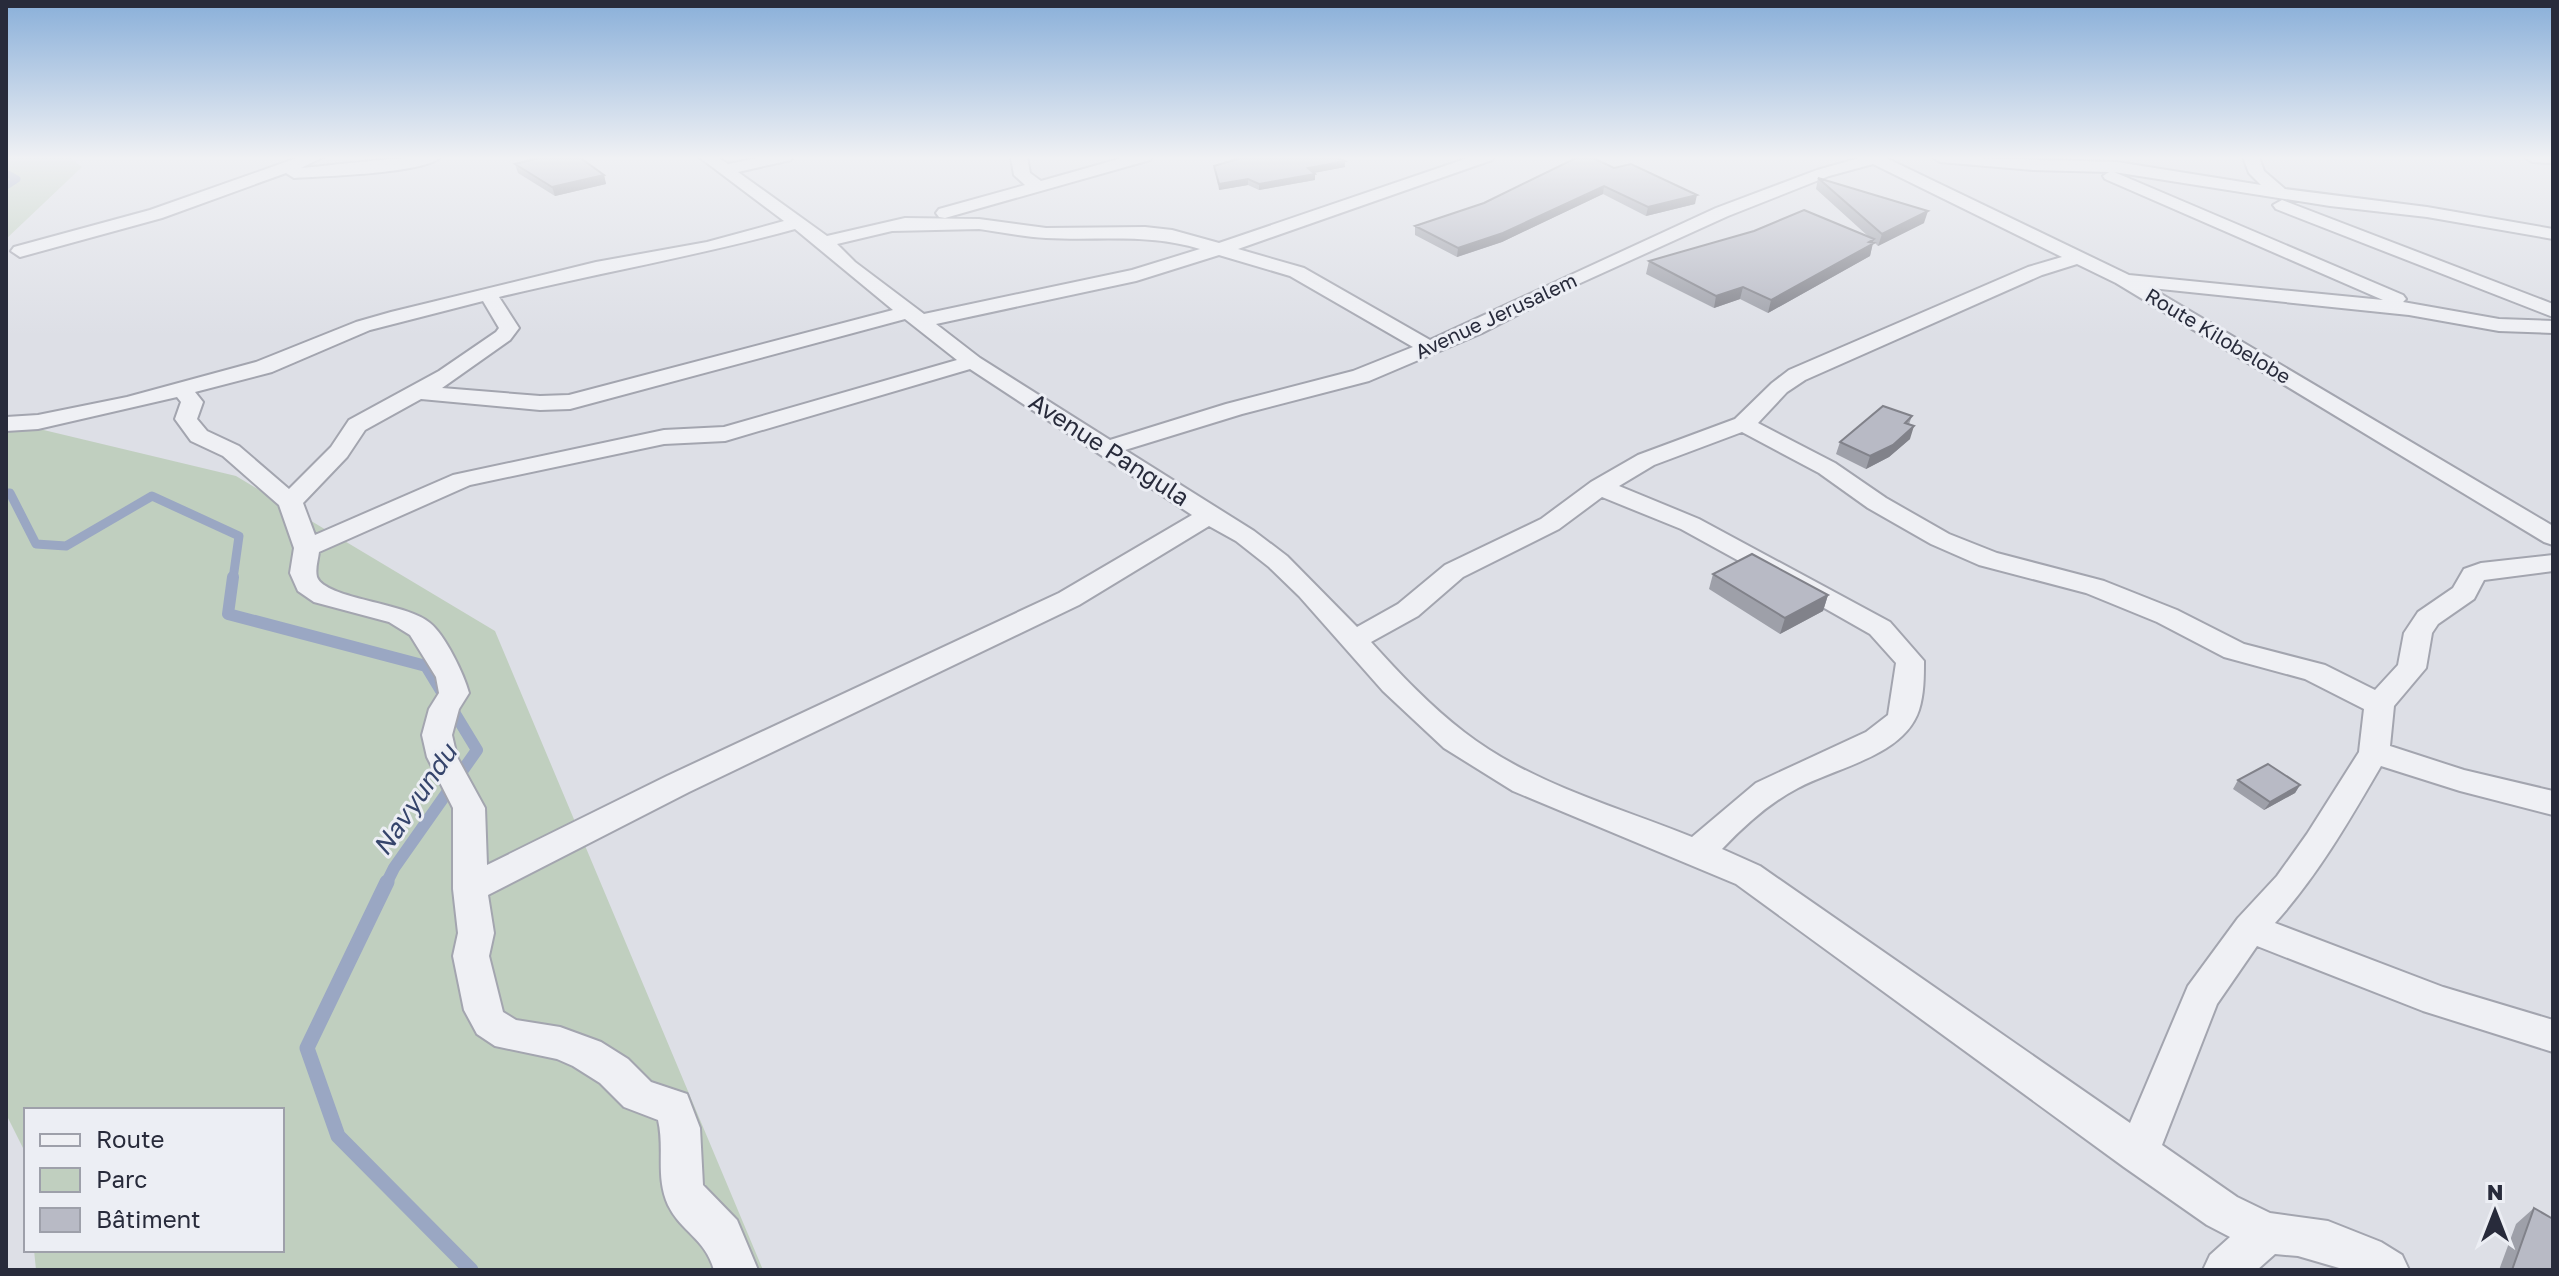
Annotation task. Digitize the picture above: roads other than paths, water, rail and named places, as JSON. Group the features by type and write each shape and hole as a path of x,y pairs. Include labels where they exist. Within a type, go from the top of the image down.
{"street":[{"path":"20,251 147,217"},
{"name":"Avenue Pangula","path":"787,217 824,242 848,266 973,362 1229,525 1267,553 1427,718 1491,766 1595,814 1699,851 1748,875 2138,1154 2222,1211 2267,1233"},
{"path":"824,242 927,217"},
{"path":"416,392 540,403 570,402 914,316 1110,282 1317,217"},
{"name":"Avenue Jerusalem","path":"1109,448 1234,409 1361,376 1429,348 1712,217"},
{"name":"Route Kilobelobe","path":"1995,217 2123,279 2553,537"},
{"path":"2205,217 2428,313"},
{"path":"2312,217 2553,311"},
{"path":"2453,217 2553,234"},
{"path":"6,424 81,414 264,367 363,326 596,268 709,247 796,223"},
{"path":"890,226 979,224 1046,233 1145,232 1172,235 1297,272 1429,348"},
{"path":"1354,640 1408,610 1454,571 1550,524 1600,487 1646,460 1743,424 1782,383 1812,367 2035,271 2080,257"},
{"path":"2123,279 2428,313 2499,325 2553,327"},
{"path":"290,502 339,452 357,425 447,376 503,336 509,328 489,296"},
{"path":"307,548 462,480 664,437 725,434 973,362"},
{"path":"180,387 192,402 186,419 199,436 231,451 290,502 307,548 303,573 307,585 324,596 399,616 421,629 450,677 454,693 444,709 437,735 442,757 469,808 470,889 476,933 471,956 483,1010 490,1023 508,1035 560,1043 587,1054 614,1071 638,1095 673,1107 683,1126 679,1173 683,1191 692,1207 714,1224 728,1243 736,1270"},
{"path":"1743,424 1827,468 1877,503 1940,539 1988,559 2095,587 2167,616 2234,651 2315,672 2379,704"},
{"path":"1600,487 1690,524 1842,606 1880,628 1910,661 1909,689 1898,721 1860,746 1782,782 1744,807 1699,851"},
{"path":"470,889 692,777 1069,599 1209,515"},
{"path":"2138,1154 2201,997 2250,928 2289,885 2319,843 2374,752 2379,704 2412,668 2418,633 2428,618 2464,593 2473,575 2481,571 2553,563"},
{"path":"2374,752 2460,780 2553,803"},
{"path":"2250,928 2409,993 2486,1020 2553,1036"},
{"path":"2225,1270 2267,1233 2298,1235 2328,1242 2366,1257 2387,1270"}],"waterway":[{"name":"Navyundu","path":"6,493 10,493 36,544 66,546 152,496 239,536 233,579"},
{"name":"Navyundu","path":"233,577 228,614 426,666 477,750 387,882"},
{"name":"Navyundu","path":"387,882 307,1048 338,1136 471,1270"}]}
